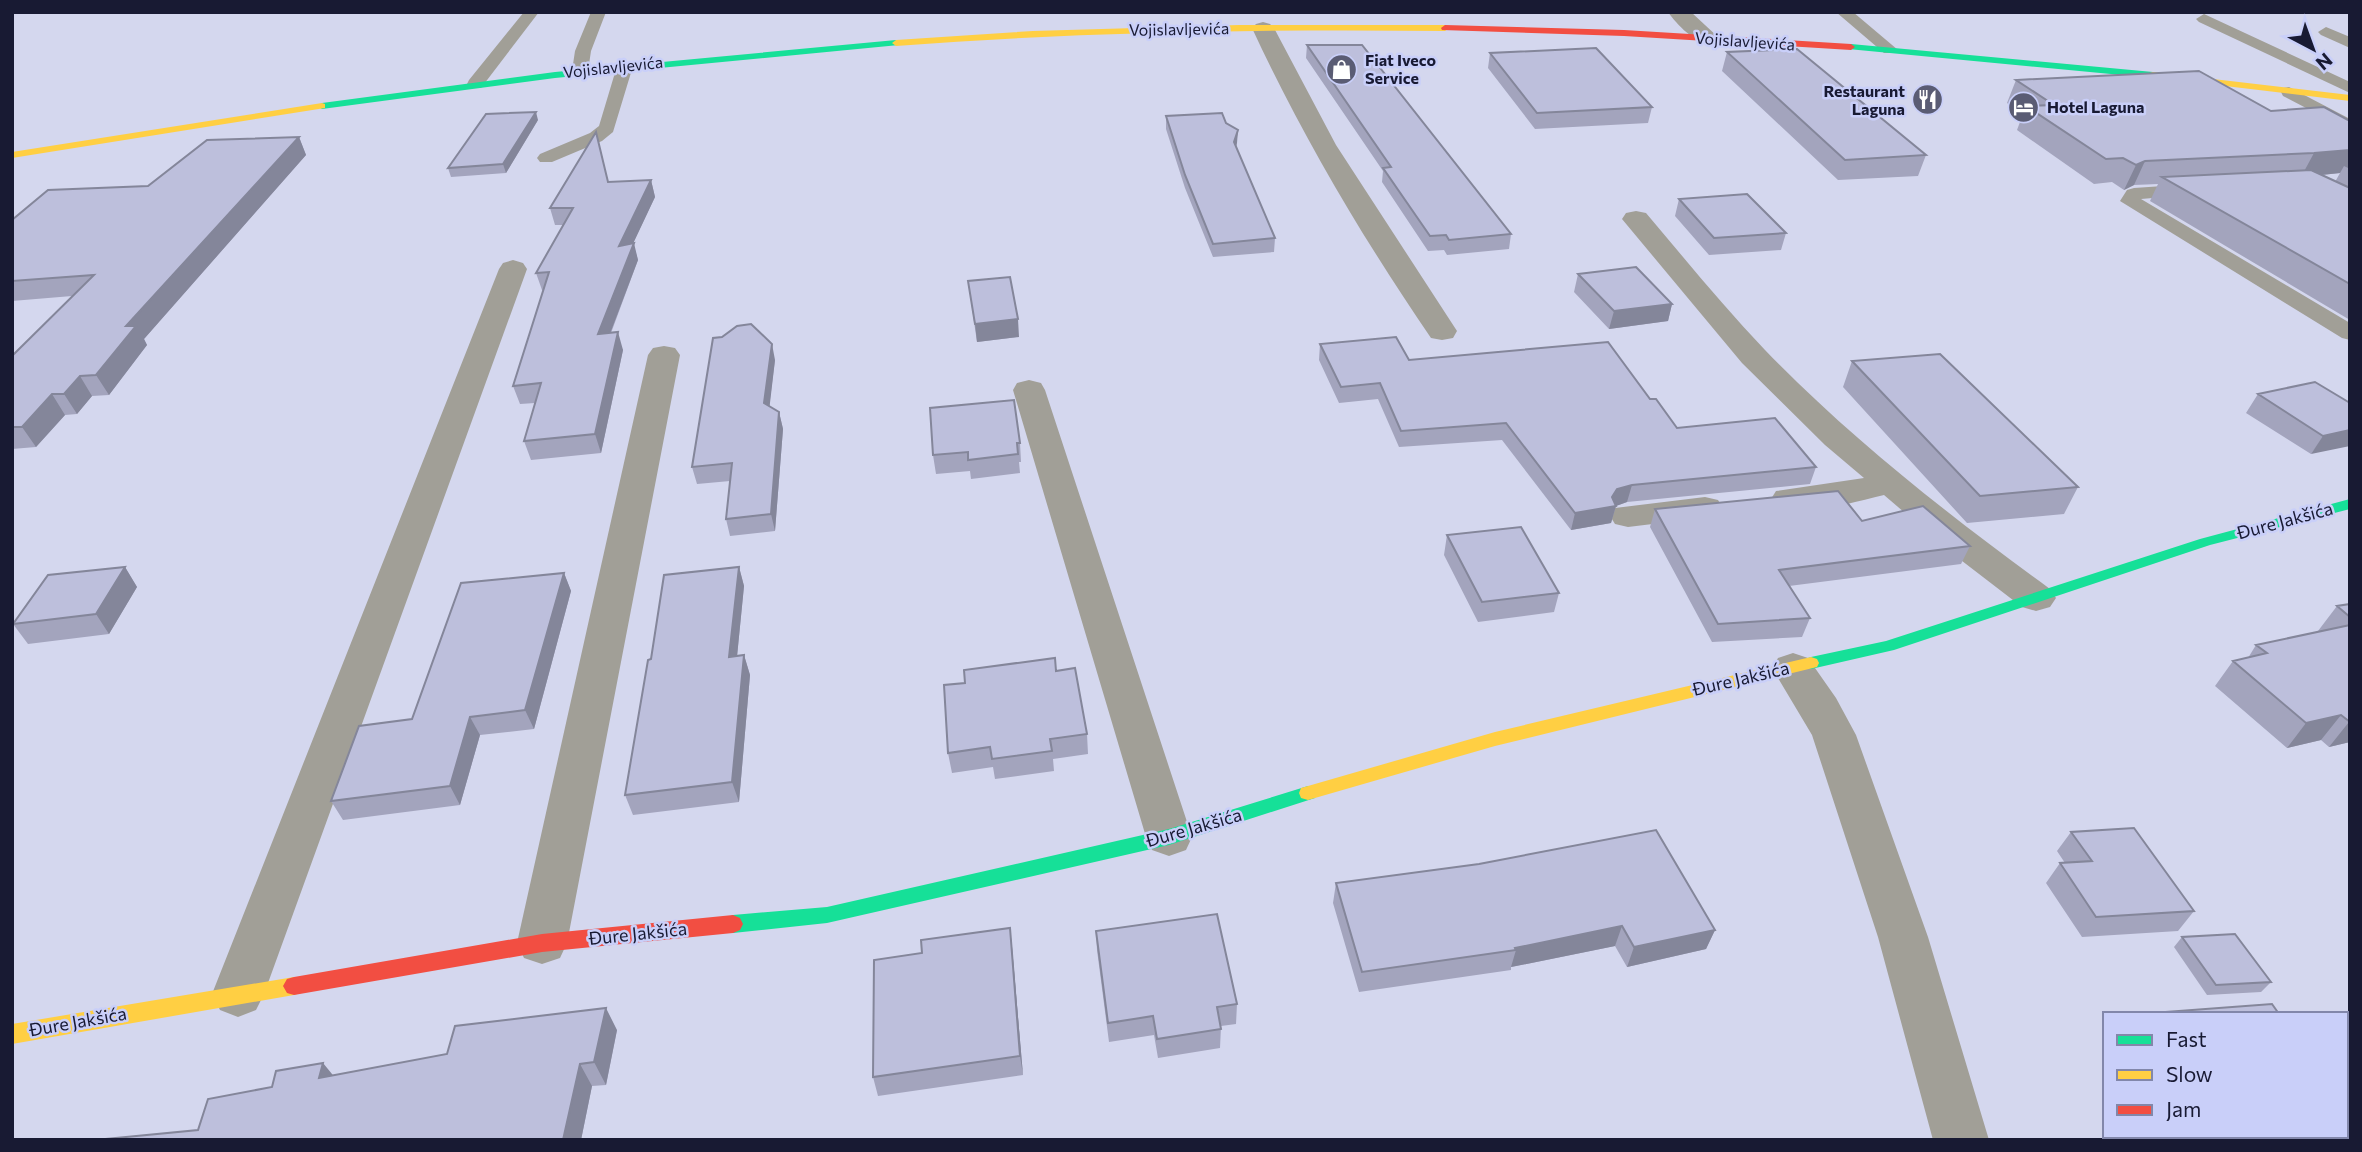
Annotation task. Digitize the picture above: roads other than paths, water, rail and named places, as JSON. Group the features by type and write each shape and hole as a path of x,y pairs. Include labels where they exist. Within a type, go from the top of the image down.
{"main road":[{"name":"Vojislavljevića","path":"12,155 194,124 475,84 724,55 938,38 1263,27 1462,27 1708,38 1891,50 2095,69 2350,98"},
{"name":"Đure Jakšića","path":"12,1034 542,943 827,915 1169,837 1417,758 1587,714 1888,646 2205,542 2350,504"}],"street":[{"path":"1678,12 1708,38"},
{"path":"1263,27 1292,93 1347,187 1442,331"},
{"path":"1636,219 1753,356 1837,438 2007,579 2036,598"},
{"path":"238,994 513,269"},
{"path":"542,943 664,355"},
{"path":"1029,390 1169,837"},
{"path":"1628,516 1838,495 1891,483"},
{"path":"1793,668 1821,709 1834,735 1903,937 1961,1140"}],"lane":[{"path":"475,84 532,12"},
{"path":"580,71 583,51 599,12"},
{"path":"1843,12 1891,50"},
{"path":"2204,19 2350,88"},
{"path":"2326,32 2350,43"},
{"path":"546,158 596,137 607,128 625,66"},
{"path":"2206,82 2240,104"},
{"path":"2289,92 2350,126"},
{"path":"2208,190 2134,194 2130,201 2350,333"}],"place":[{"name":"Fiat Iveco Service","path":"1342,69"},
{"name":"Restaurant Laguna","path":"1928,100"},
{"name":"Hotel Laguna","path":"2024,107"}]}
